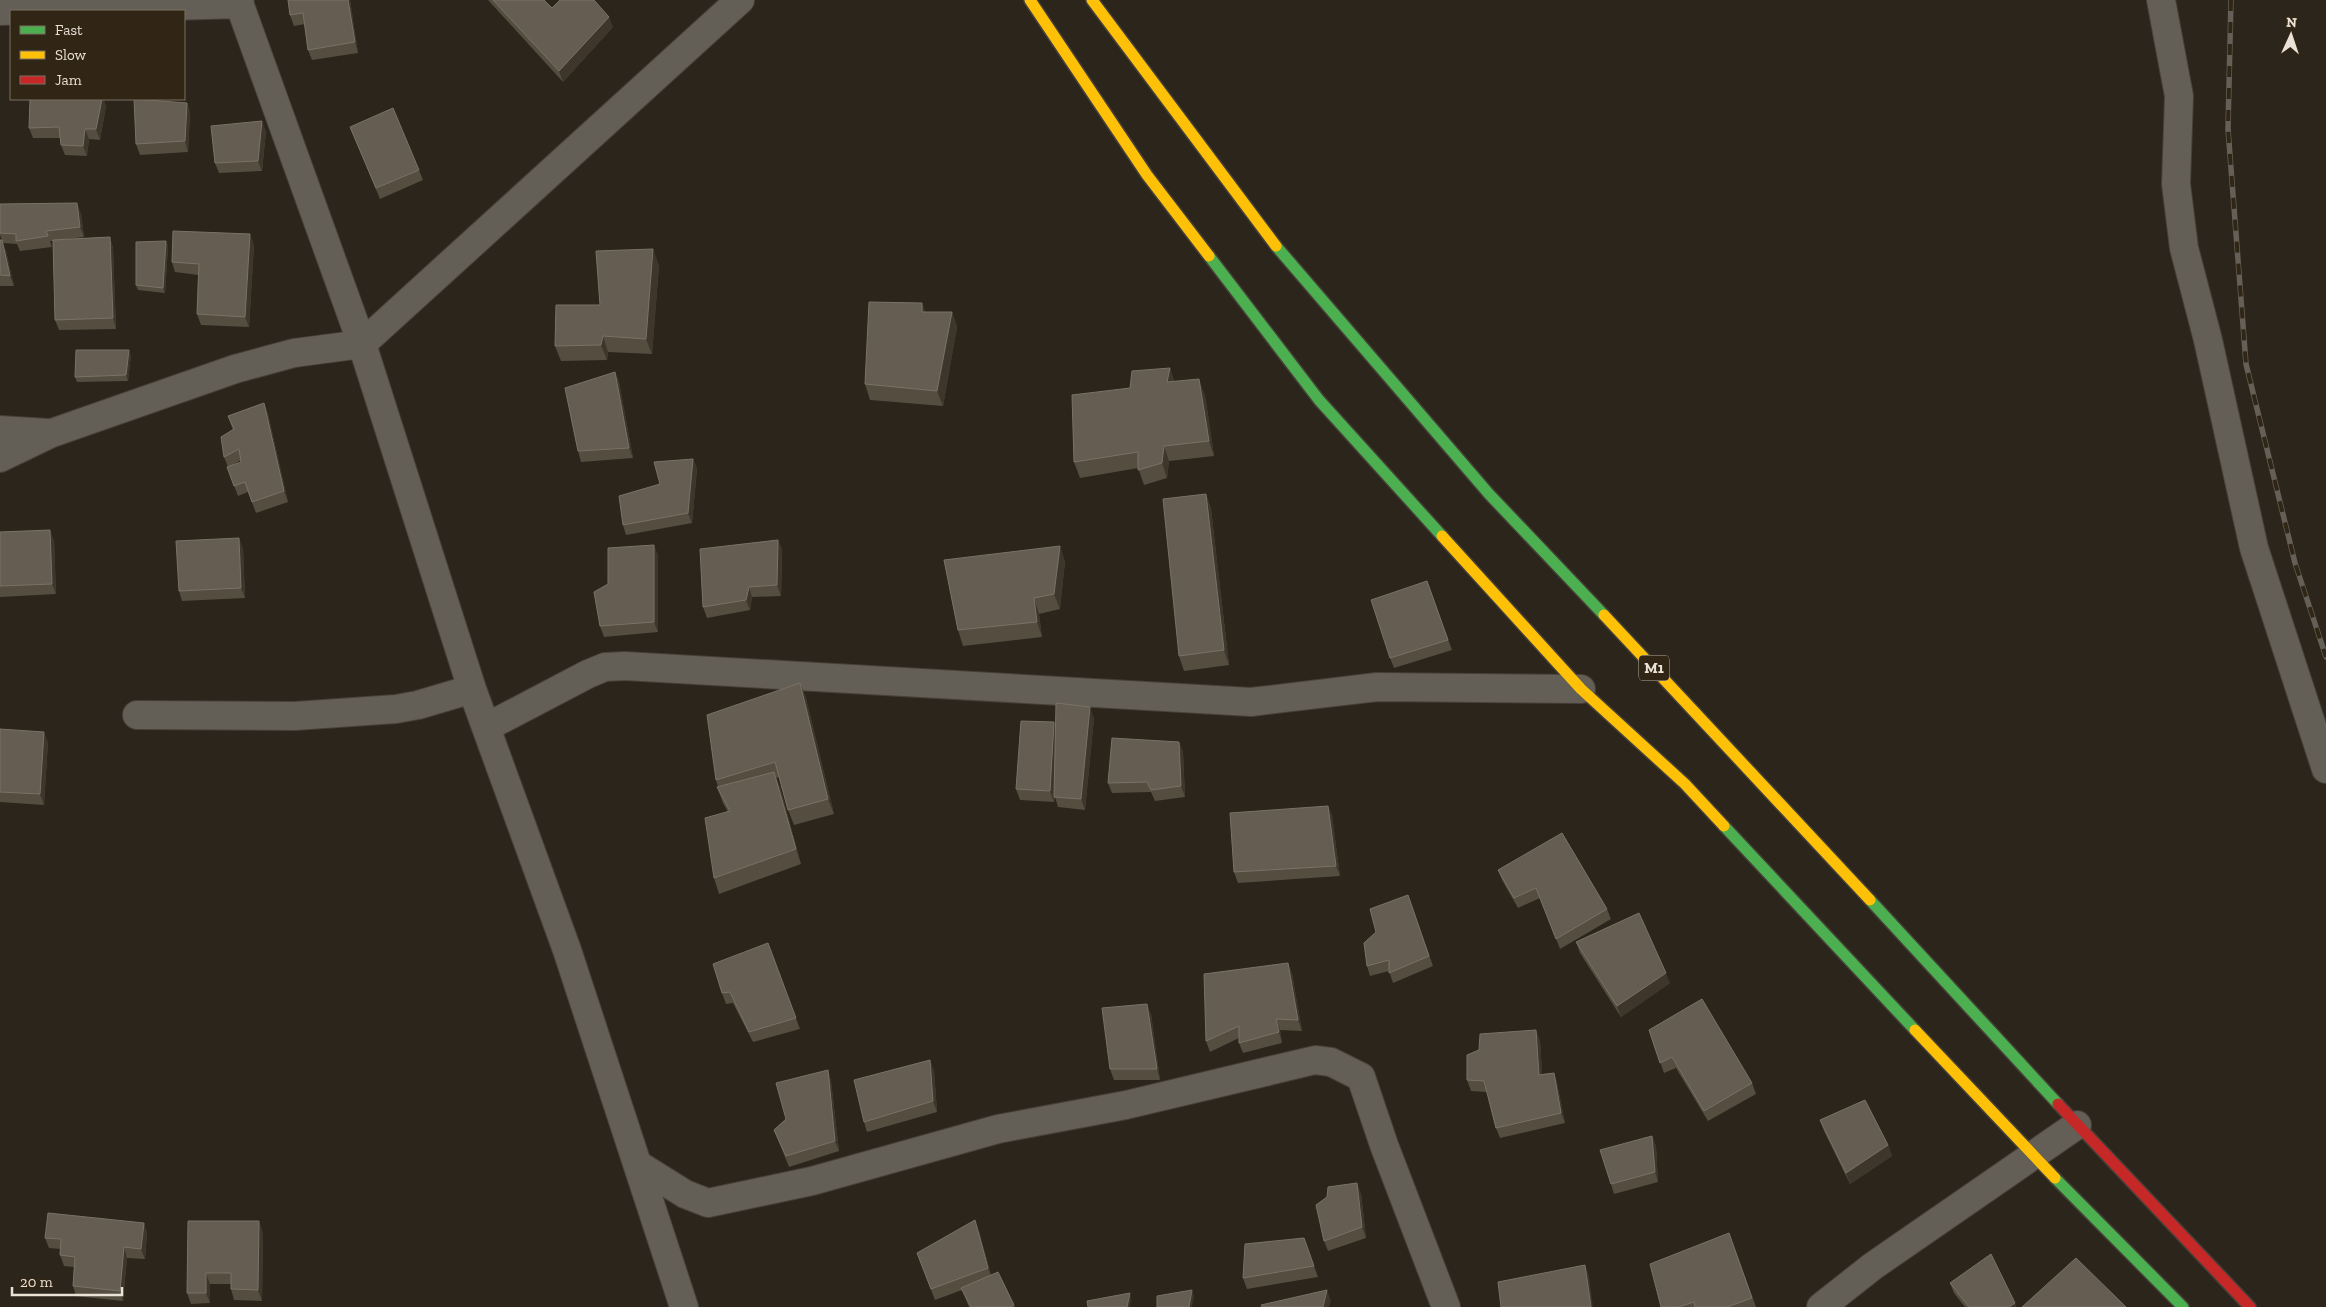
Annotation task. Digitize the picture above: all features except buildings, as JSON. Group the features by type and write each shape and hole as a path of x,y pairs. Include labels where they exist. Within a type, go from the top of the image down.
{"street":[{"path":"0,458 52,433 235,369 294,354 362,344 740,0"},
{"path":"1030,0 1148,175 1319,400 1581,689 1685,784 2031,1154 2182,1307"},
{"name":"M1","path":"1092,0 1292,268 1489,494 1687,702 2077,1124 2250,1307"},
{"path":"2161,0 2179,96 2176,184 2184,248 2208,340 2254,548 2318,752 2326,769"},
{"path":"27,10 239,2 362,344 472,690 567,950 684,1307"},
{"path":"0,430 52,433"},
{"path":"487,727 588,674 605,667 625,666 1251,702 1339,690 1377,687 1581,689"},
{"path":"136,714 295,716 396,709 418,706 472,690"},
{"path":"637,1164 685,1194 708,1203 812,1181 998,1129 1126,1104 1315,1060 1331,1062 1361,1077 1384,1145 1446,1307"},
{"path":"1821,1307 1873,1266 2031,1154 2077,1124"}],"railway":[{"path":"2231,0 2228,129 2246,364 2295,563 2326,657"}],"traffic: fast":[{"path":"1276,246 1489,494 1604,615"},
{"path":"1209,256 1319,400 1442,536"},
{"path":"1724,826 1915,1030"},
{"path":"1870,900 2058,1104"},
{"path":"2055,1178 2183,1307"}],"traffic: slow":[{"path":"1030,0 1147,175 1209,256"},
{"path":"1092,0 1276,246"},
{"path":"1442,536 1581,689 1685,784 1724,826"},
{"path":"1604,615 1870,900"},
{"path":"1915,1030 2055,1178"}],"traffic: jam":[{"path":"2058,1104 2250,1307"}]}
